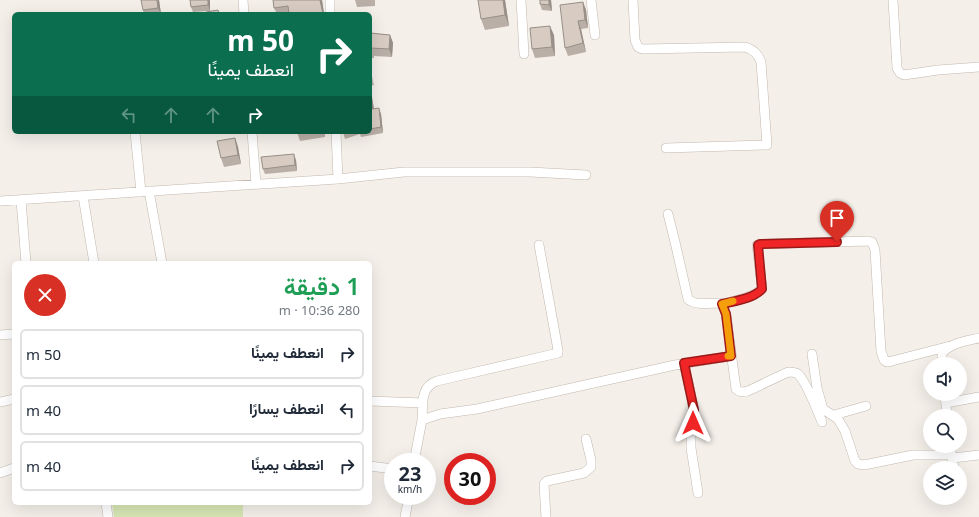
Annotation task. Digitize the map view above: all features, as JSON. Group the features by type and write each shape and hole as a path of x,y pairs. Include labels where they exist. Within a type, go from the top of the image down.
{"street":[{"path":"244,0 244,12"},
{"path":"330,0 330,12"},
{"path":"521,0 524,54"},
{"path":"591,0 595,34"},
{"path":"633,0 635,40 638,48 745,47 752,49 761,62 767,145 666,148"},
{"path":"894,0 896,68 900,73 904,75 938,70 979,67"},
{"path":"135,134 145,191 162,261"},
{"path":"252,134 256,184"},
{"path":"336,134 338,179"},
{"path":"0,201 338,179 404,172 530,172 586,175"},
{"path":"83,196 94,261"},
{"path":"21,200 26,261"},
{"path":"668,214 676,242 688,298 695,303 722,304 758,293 762,289 758,248 758,245 760,244 868,241 872,242 875,246 880,351 884,360 887,362 892,361 979,338"},
{"path":"416,453 422,420 425,390 430,384 437,381 558,353 539,244"},
{"path":"722,304 726,314 734,386 738,392 742,393 748,391 788,372 792,372 800,377 822,422"},
{"path":"0,335 12,334"},
{"path":"942,357 942,353 946,348 954,345"},
{"path":"812,354 817,388 823,409"},
{"path":"422,420 440,414 477,409 684,363 731,356"},
{"path":"684,363 694,410 691,431 691,448 698,493"},
{"path":"967,397 979,397"},
{"path":"0,402 12,399"},
{"path":"372,401 423,403"},
{"path":"814,403 838,419 845,431 855,460 858,464 864,465 913,455 952,453 979,455"},
{"path":"834,415 866,406"},
{"path":"546,517 544,484 547,481 584,473 591,467 591,460 586,439"},
{"path":"372,466 384,468"},
{"path":"0,473 12,469"},
{"path":"106,505 108,517"},
{"path":"405,517 407,505"}],"green space":[{"path":"112,505 243,505 243,517 114,517"}],"building":[{"path":"141,0 157,0 158,8 143,10"},
{"path":"190,0 208,0 208,5 191,7"},
{"path":"273,0 320,0 323,12 289,12 288,6 274,8"},
{"path":"478,0 503,0 505,15 481,19"},
{"path":"540,0 549,0 549,5 540,4"},
{"path":"583,2 585,20 578,21 583,43 565,48 560,5"},
{"path":"218,10 218,12 206,12"},
{"path":"550,26 552,47 532,49 530,28"},
{"path":"372,33 390,35 389,49 372,48"},
{"path":"379,108 381,127 372,129 372,109"},
{"path":"235,138 238,155 221,158 217,141"},
{"path":"294,154 295,165 263,169 261,157"}],"slow traffic":[{"path":"728,356 731,356 726,314 722,304 733,301"}],"route":[{"path":"693,423 694,410 684,363 731,356 726,314 722,304 758,293 762,289 758,245 837,242"}]}
